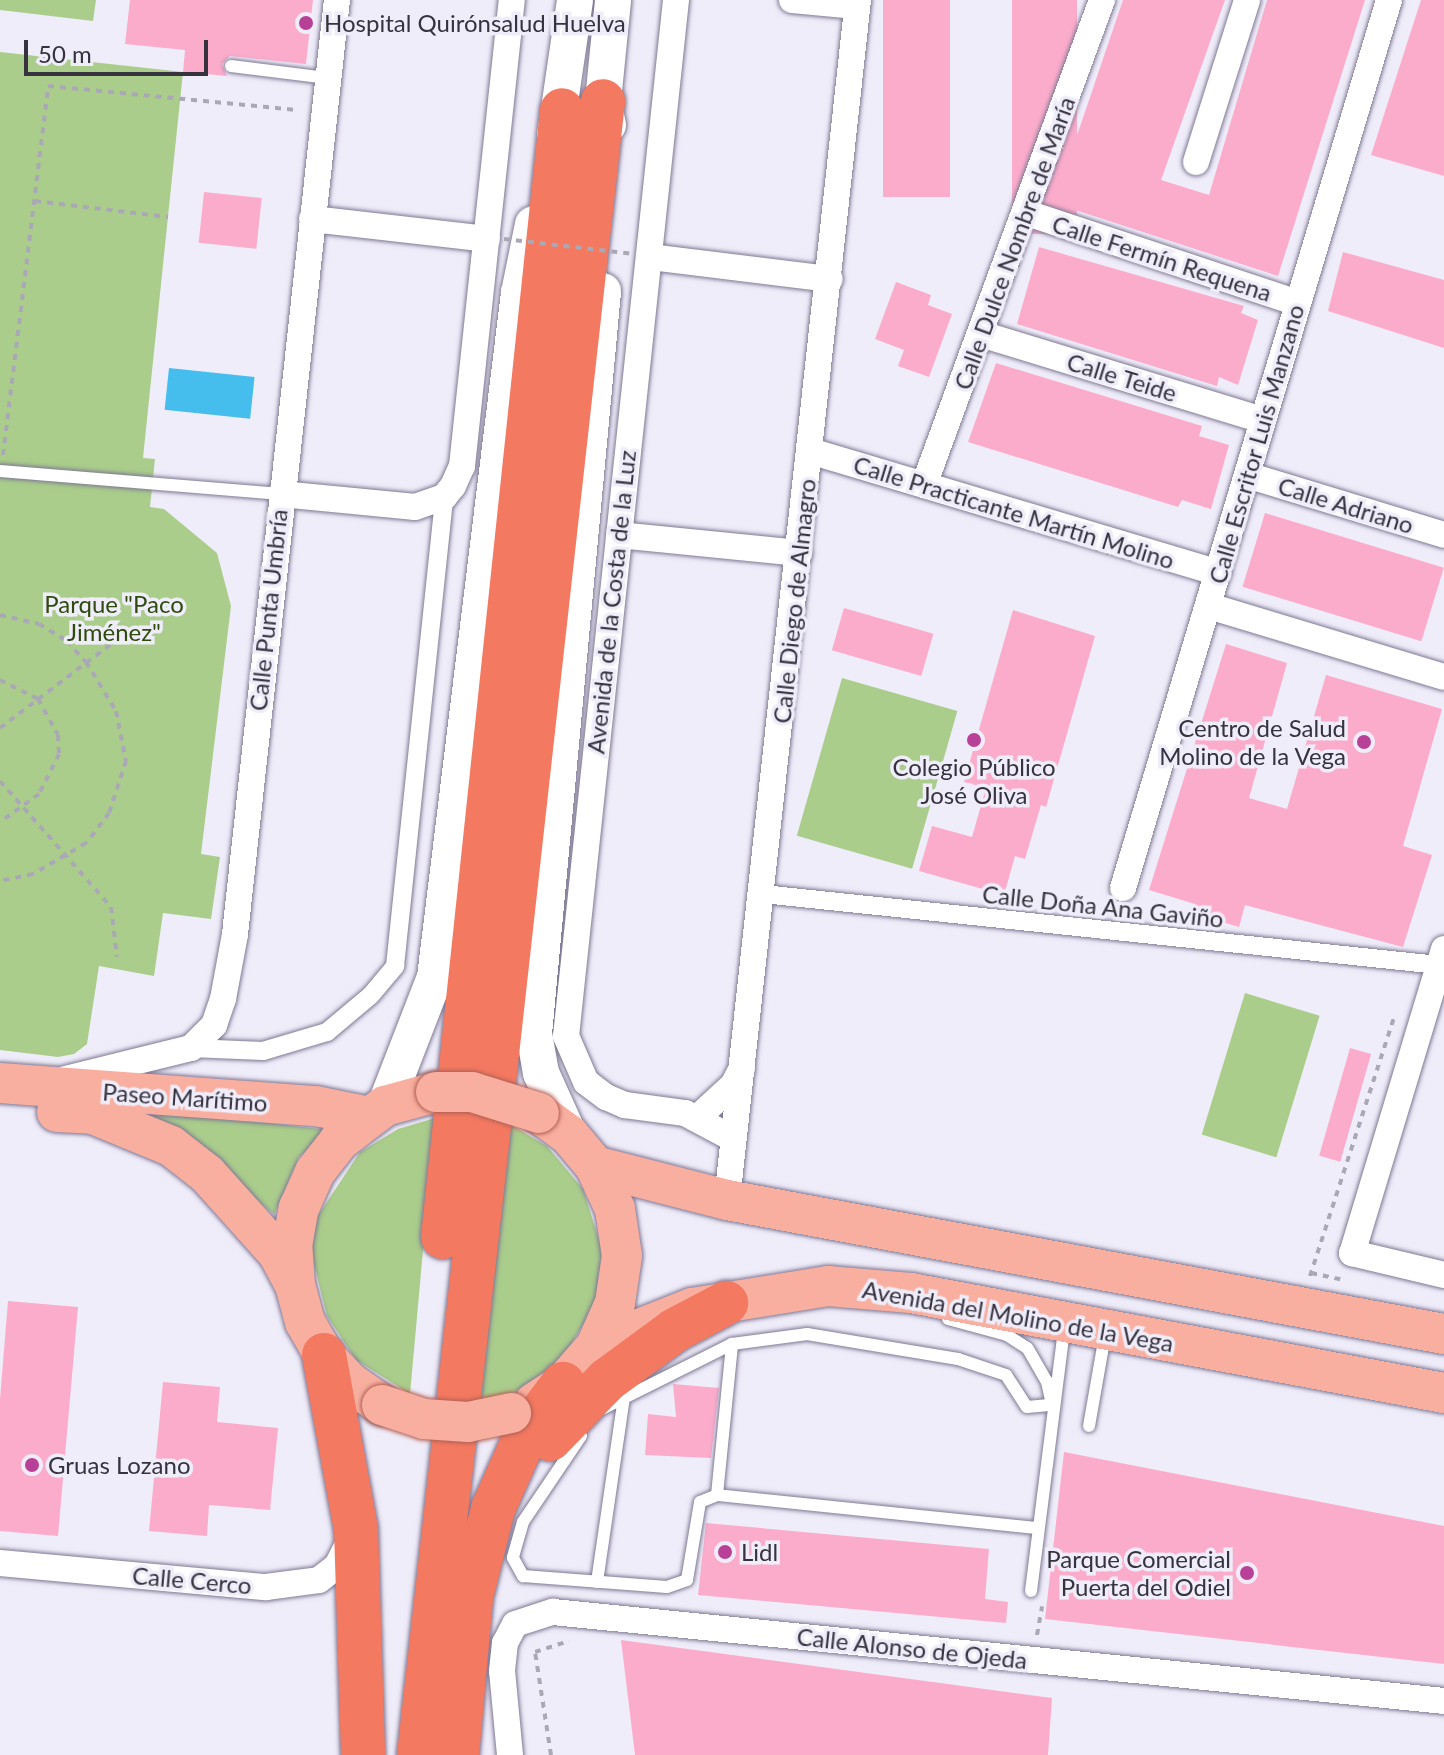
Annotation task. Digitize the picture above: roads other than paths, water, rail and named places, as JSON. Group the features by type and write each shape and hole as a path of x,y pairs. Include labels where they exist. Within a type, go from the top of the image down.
{"highway":[{"path":"394,1755 419,1457 582,105"},
{"path":"419,1755 582,105"},
{"path":"493,1509 564,1421 607,1380 675,1330 729,1323"},
{"path":"324,1355 356,1529 363,1755"},
{"path":"457,1755 471,1597 493,1509 528,1430 563,1384"}],"main road":[{"path":"554,1124 534,1034 615,163 582,105 575,0"},
{"path":"377,1112 435,977 519,293 582,105 613,0"},
{"name":"Paseo Marítimo","path":"17,1085 377,1112"},
{"path":"436,1092 506,1099 554,1124 595,1166 615,1209 622,1256 615,1303 596,1346 563,1384 511,1413 468,1422 424,1419 382,1405 350,1383 324,1355 305,1322 295,1285 295,1233 315,1172 339,1141 377,1112 436,1092"},
{"name":"Paseo Marítimo","path":"0,1107 93,1114 171,1146 207,1174 278,1253 295,1285"},
{"path":"595,1166 727,1200 1444,1334"},
{"name":"Avenida del Molino de la Vega","path":"596,1346 692,1308 729,1323 828,1286 920,1306 1065,1324 1444,1393"}],"street":[{"name":"Calle Punta Umbría","path":"191,1048 214,1025 235,934 337,0"},
{"path":"17,1085 191,1048 263,1051 327,1032 371,995 395,966 444,497 462,466 495,239 512,0"},
{"name":"Avenida de la Costa de la Luz","path":"676,0 642,256 619,535 566,1036 586,1082 606,1097 625,1105 697,1118 730,1137"},
{"path":"792,0 857,3"},
{"name":"Calle Dulce Nombre de María","path":"924,485 1027,213 1102,0"},
{"path":"1196,162 1247,0"},
{"name":"Calle Escritor Luis Manzano","path":"1123,888 1389,0"},
{"name":"Calle Diego de Almagro","path":"727,1200 730,1137 745,1061 857,3"},
{"name":"Calle Fermín Requena","path":"1027,213 1297,303"},
{"path":"312,219 495,239"},
{"path":"642,256 830,279"},
{"name":"Calle Teide","path":"981,334 1263,420"},
{"name":"Calle Practicante Martín Molino","path":"810,451 1218,573"},
{"name":"Calle Adriano","path":"1247,475 1444,535"},
{"path":"281,494 415,507 444,497"},
{"path":"619,535 799,553"},
{"path":"1209,606 1444,677"},
{"name":"Calle Doña Ana Gaviño","path":"763,894 1412,962 1442,957"},
{"path":"1442,957 1352,1253 1444,1275"},
{"path":"697,1118 733,1085 745,1061"},
{"name":"Calle Cerco","path":"0,1563 266,1587 319,1580 337,1566 356,1529"},
{"name":"Calle Alonso de Ojeda","path":"510,1755 502,1671 505,1643 515,1624 553,1612 1444,1701"}],"lane":[{"path":"231,66 328,78"},
{"path":"0,471 281,494"},
{"path":"920,1306 1007,1335 1027,1348 1047,1382 1052,1405"},
{"path":"717,1495 729,1323"},
{"path":"1037,1528 717,1495 700,1502 687,1580 667,1587 523,1576 513,1558 523,1522 558,1466 600,1410 624,1398 729,1323 958,1359 1006,1375 1027,1407 1052,1405"},
{"path":"1031,1591 1052,1405 1065,1324"},
{"path":"1089,1426 1106,1331"},
{"path":"597,1582 624,1398"}],"water":[{"path":"169,368 255,377 250,419 165,410"}],"place":[{"name":"Hospital Quirónsalud Huelva","path":"306,23"},
{"name":"Colegio Público José Oliva","path":"974,740"},
{"name":"Centro de Salud Molino de la Vega","path":"1364,742"},
{"name":"Gruas Lozano","path":"32,1465"},
{"name":"Lidl","path":"725,1552"},
{"name":"Parque Comercial Puerta del Odiel","path":"1247,1573"}],"park label":[{"name":"Parque \"Paco Jiménez\"","path":"114,618"}]}
